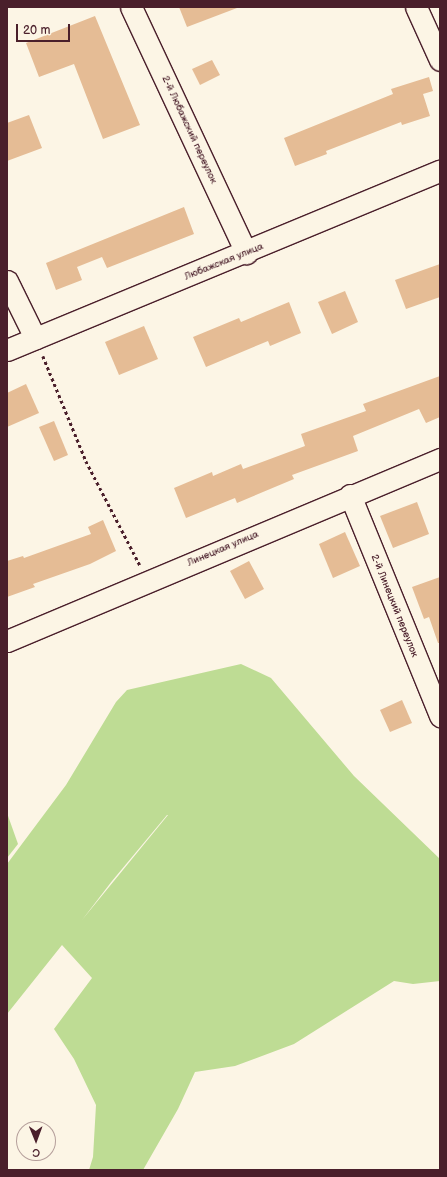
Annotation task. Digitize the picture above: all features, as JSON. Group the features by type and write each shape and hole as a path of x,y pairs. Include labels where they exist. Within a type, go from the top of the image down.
{"street":[{"name":"2-й Любажский переулок","path":"131,7 246,253"},
{"path":"416,7 440,60"},
{"name":"Любажская улица","path":"7,350 246,253 440,171"},
{"path":"7,281 35,338"},
{"name":"Линецкая улица","path":"7,641 350,495 440,459"},
{"name":"2-й Линецкий переулок","path":"350,495 440,716"}],"path":[{"path":"35,338 86,461 148,580"}],"green space":[{"path":"241,664 271,678 354,776 440,859 440,981 413,984 394,981 294,1044 235,1066 195,1072 178,1109 143,1170 89,1170 93,1157 96,1105 74,1059 54,1029 92,978 62,945 7,1014 7,864 66,785 116,702 127,690","holes":["168,815 82,920 112,881"]},
{"path":"7,813 18,844 7,858"}],"building":[{"path":"179,7 237,7 237,8 187,27"},
{"path":"95,16 140,125 103,139 74,64 39,77 26,43"},
{"path":"212,60 220,75 200,85 192,69"},
{"path":"429,77 433,91 423,94 430,116 402,125 401,122 326,151 327,154 295,166 284,138 393,94 391,89"},
{"path":"29,115 42,148 7,161 7,123"},
{"path":"184,207 194,234 107,268 102,257 77,267 82,280 56,290 46,263"},
{"path":"440,264 440,297 406,309 395,280"},
{"path":"345,291 358,322 332,334 318,302"},
{"path":"289,302 301,333 270,346 268,341 206,367 193,337 239,318 241,322"},
{"path":"144,326 158,359 119,375 105,342"},
{"path":"440,376 440,417 426,423 419,409 353,436 358,451 292,475 294,479 237,503 235,498 186,518 174,488 212,472 213,476 241,464 243,469 305,446 301,434 366,411 363,404"},
{"path":"26,384 39,413 7,427 7,393"},
{"path":"54,421 68,455 54,461 39,427"},
{"path":"417,502 429,534 393,548 380,516"},
{"path":"103,520 116,551 90,564 33,584 35,587 7,597 7,561 23,556 24,558 91,534 88,527"},
{"path":"345,532 360,566 333,578 319,544"},
{"path":"249,561 264,589 245,599 230,571"},
{"path":"440,577 440,643 438,643 429,617 424,619 412,587"},
{"path":"402,700 412,723 390,732 380,710"}]}
